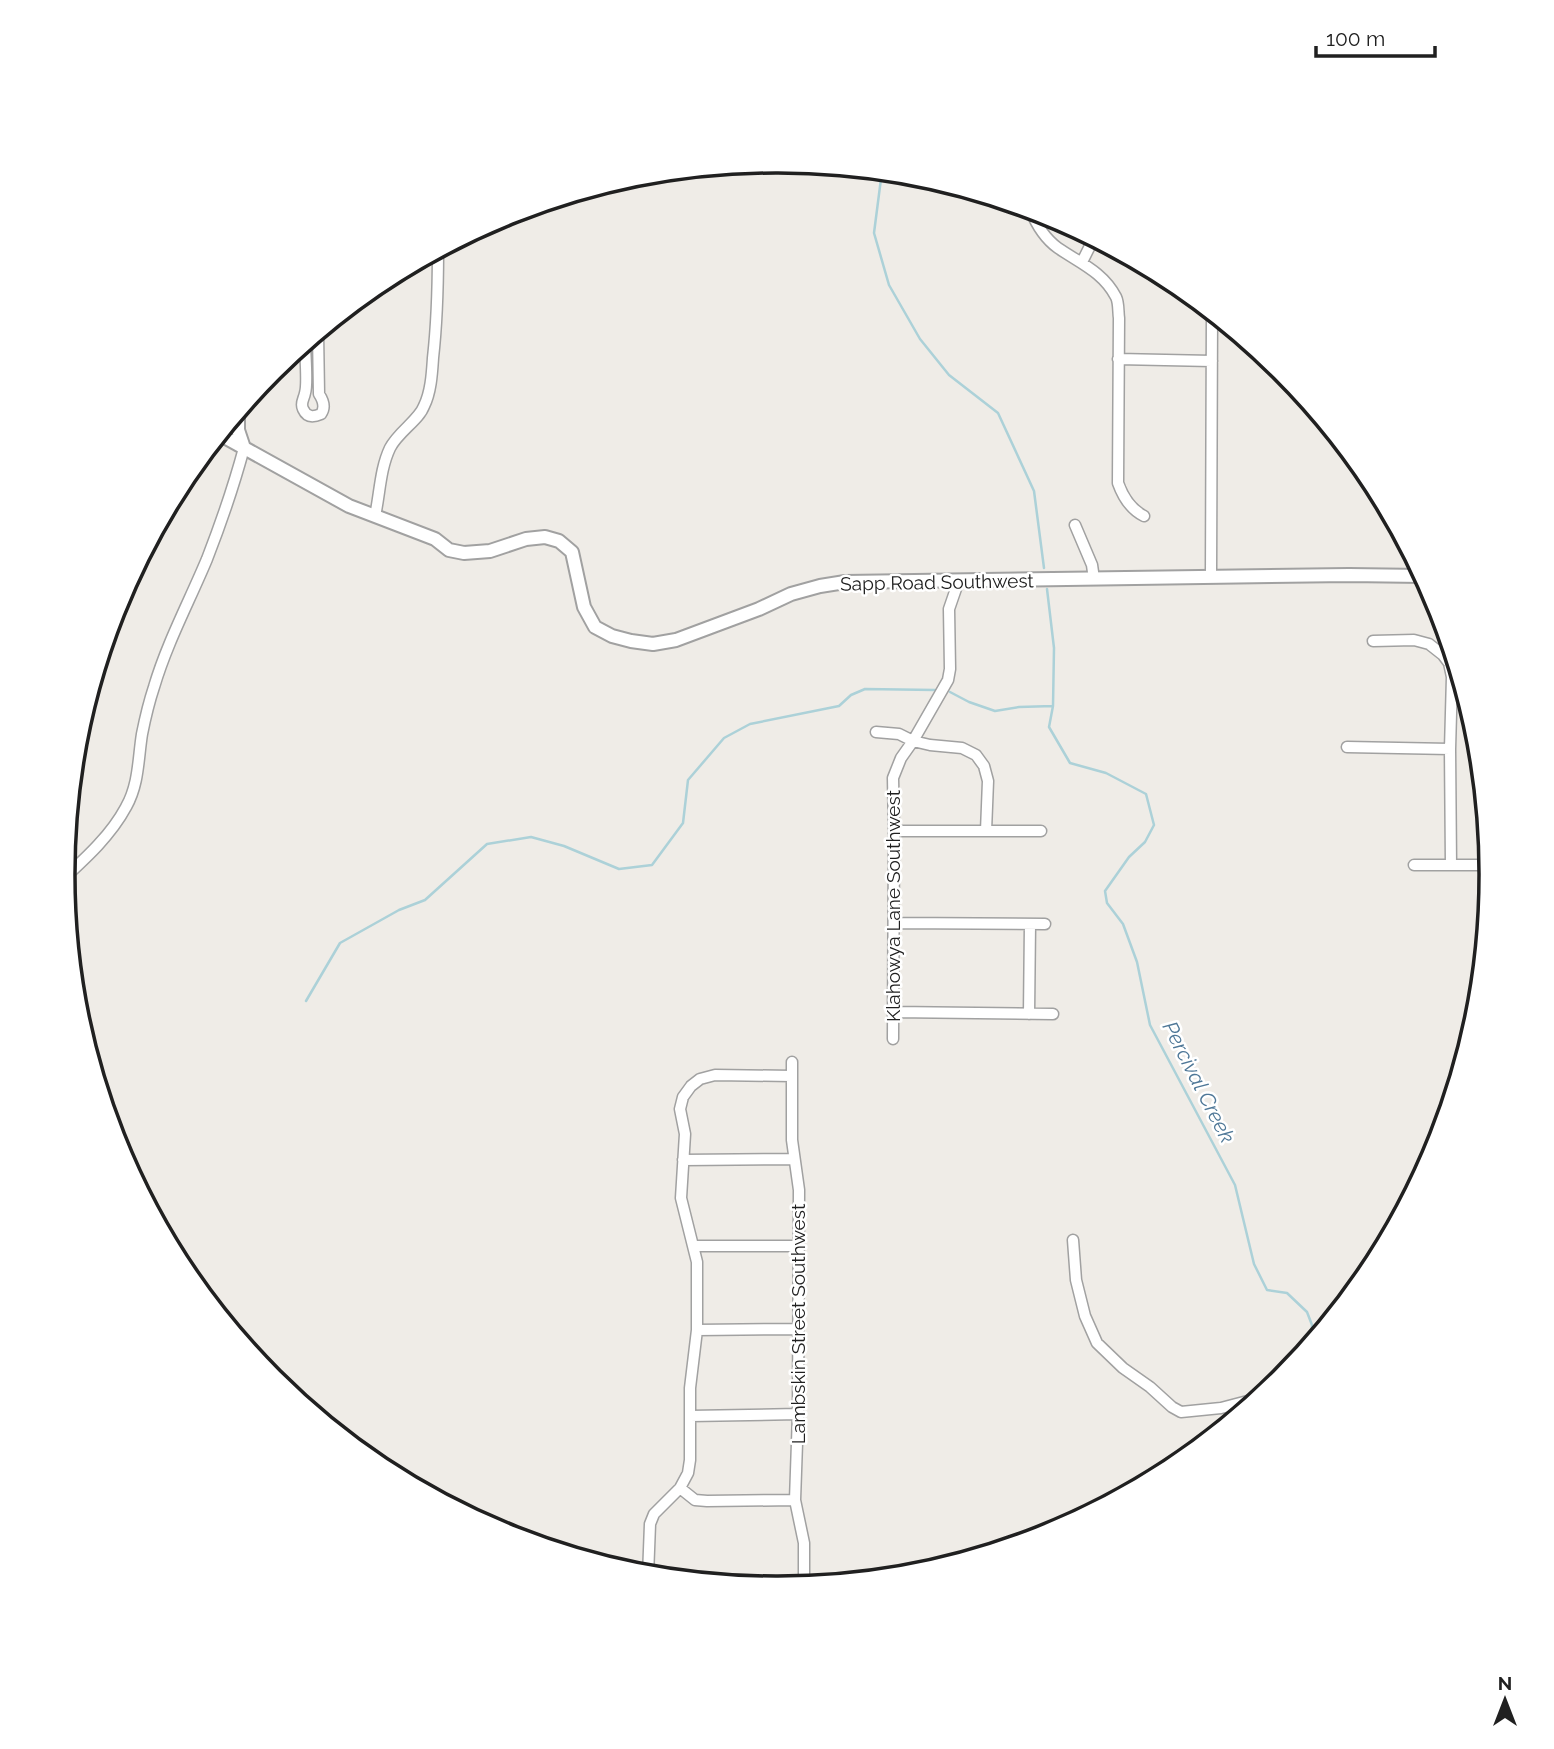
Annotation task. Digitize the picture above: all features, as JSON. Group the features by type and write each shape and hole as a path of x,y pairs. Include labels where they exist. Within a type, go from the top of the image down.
{"street":[{"path":"1035,222 1057,247 1096,271 1117,299 1118,483 1131,508 1143,516"},
{"path":"1082,262 1090,246"},
{"path":"375,516 383,467 390,448 424,408 432,376 436,338 438,261"},
{"path":"1211,576 1212,324"},
{"path":"305,355 306,393 302,407 311,417 321,414 324,406 318,394 318,344"},
{"path":"1118,359 1212,361"},
{"path":"75,867 111,832 127,805 134,786 153,689 207,559 234,485 244,447 238,425"},
{"name":"Sapp Road Southwest","path":"227,438 349,506 435,539 449,550 464,553 489,551 526,539 545,537 559,541 572,552 584,607 595,627 612,636 653,645 676,640 759,610 791,594 845,582 1411,576"},
{"path":"1075,525 1092,565 1094,579"},
{"name":"Klahowya Lane Southwest","path":"893,1039 893,778 901,758 950,674 949,610 959,580"},
{"path":"1373,641 1420,641 1433,646 1444,657"},
{"path":"1451,865 1452,682"},
{"path":"876,732 899,734 930,745 962,748 976,755 984,766 988,781 986,831"},
{"path":"1347,747 1450,749"},
{"path":"894,831 1041,831"},
{"path":"1414,865 1479,865"},
{"path":"894,923 1045,924"},
{"path":"1029,1014 1030,924"},
{"path":"894,1012 1053,1014"},
{"name":"Lambskin Street Southwest","path":"792,1062 793,1159 799,1190 795,1500 804,1542 804,1575"},
{"path":"648,1564 653,1514 680,1488 688,1473 690,1461 690,1388 697,1330 697,1262 681,1198 685,1134 680,1109 683,1097 700,1079 715,1075 792,1076"},
{"path":"683,1160 793,1159"},
{"path":"1073,1240 1076,1280 1085,1316 1097,1343 1123,1368 1181,1412 1238,1403"},
{"path":"694,1246 798,1246"},
{"path":"697,1330 798,1329"},
{"path":"690,1416 798,1414"},
{"path":"680,1488 695,1500 795,1500"}],"waterway":[{"name":"Percival Creek","path":"881,181 874,233 889,285 920,339 949,375 998,413 1034,491 1044,568"},
{"name":"Percival Creek","path":"1047,589 1054,648 1053,706 1049,727 1070,763 1106,773 1146,794 1154,825 1145,842 1129,857 1105,891 1107,903 1123,924 1137,962 1150,1025 1235,1185 1254,1264 1267,1290 1287,1293 1307,1312 1312,1329"},
{"path":"306,1001 340,943 399,910 425,900 487,844 531,837 564,846 619,869 652,865 683,823 688,780 724,738 750,724 839,706 851,695 865,689 935,690"},
{"path":"950,692 995,711 1053,706"}]}
